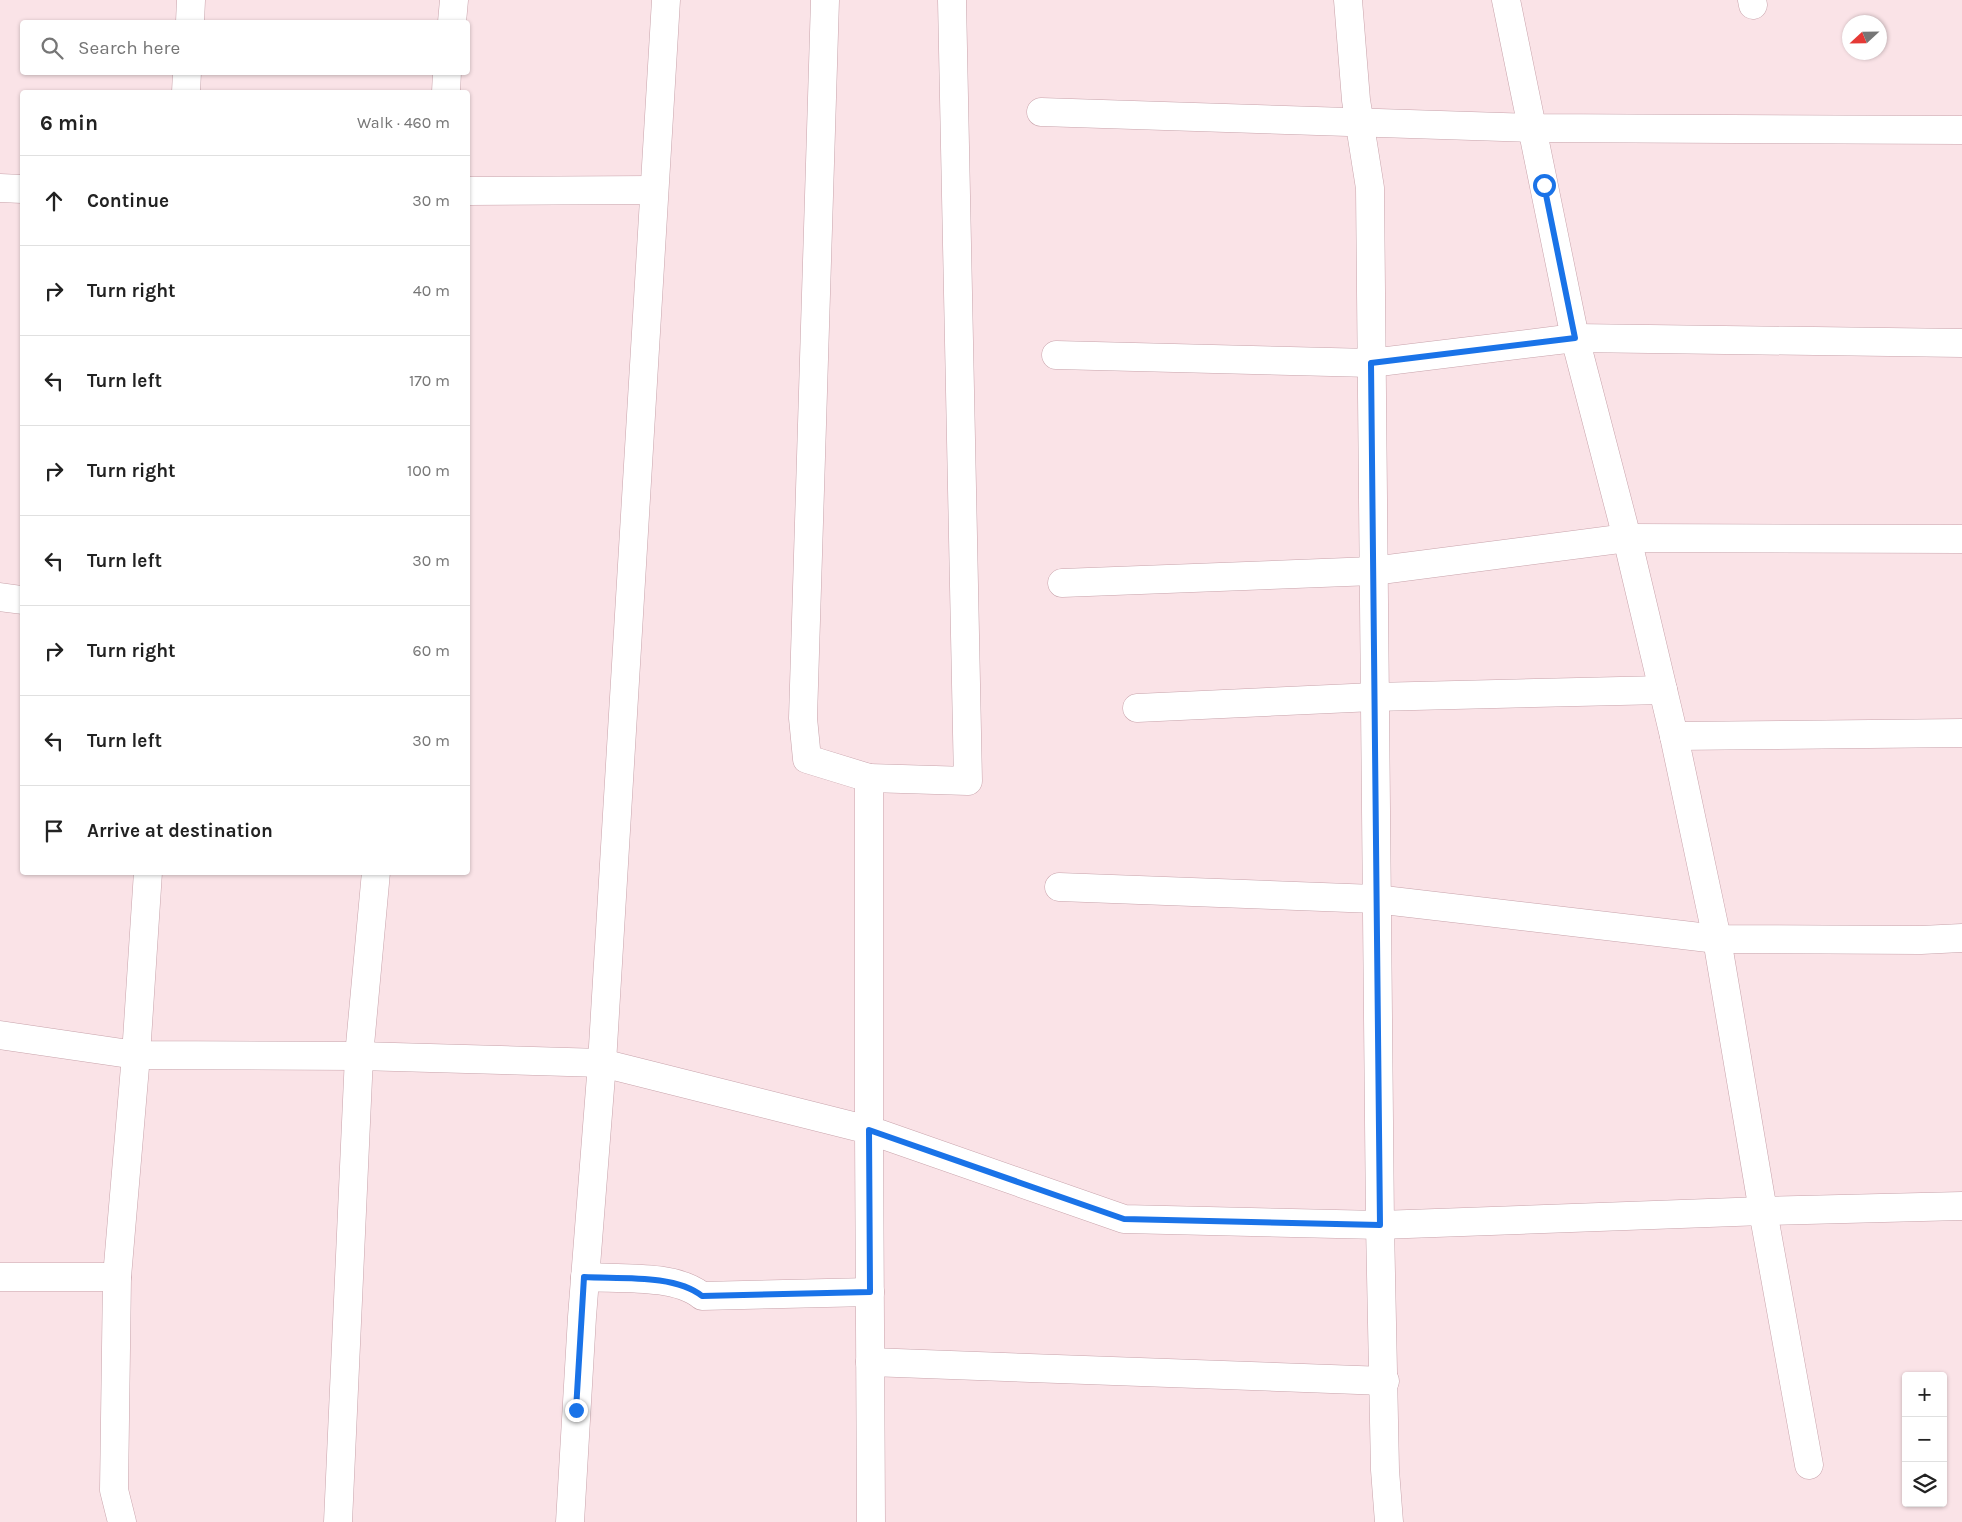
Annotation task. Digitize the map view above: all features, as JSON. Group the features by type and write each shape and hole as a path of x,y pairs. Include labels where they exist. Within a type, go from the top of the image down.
{"street":[{"path":"190,20 191,0"},
{"path":"452,20 454,0"},
{"path":"570,1522 584,1277 602,1063 666,0"},
{"path":"825,0 803,718 807,759 869,778 968,781 952,0"},
{"path":"1348,0 1360,123 1370,188 1380,1225 1385,1382 1385,1470 1389,1522"},
{"path":"1506,0 1575,338 1627,538 1674,736 1717,939 1763,1211 1809,1464"},
{"path":"186,90 188,75"},
{"path":"446,90 447,75"},
{"path":"1041,112 1532,128 1962,130"},
{"path":"0,188 20,189"},
{"path":"470,191 654,190"},
{"path":"1056,355 1371,363 1575,338 1962,343"},
{"path":"1062,583 1373,570 1627,538 1962,539"},
{"path":"0,598 20,600"},
{"path":"1137,708 1374,697 1663,690"},
{"path":"1674,736 1962,733"},
{"path":"869,778 871,1522"},
{"path":"122,1522 114,1490 117,1277 136,1055 148,875"},
{"path":"338,1522 359,1056 376,875"},
{"path":"1058,887 1376,899 1717,939 1921,940 1962,938"},
{"path":"0,1035 136,1055 359,1056 602,1063 869,1130 1124,1219 1380,1225 1962,1206"},
{"path":"0,1277 117,1277"},
{"path":"584,1277 674,1282 693,1289 702,1296 870,1292"},
{"path":"870,1362 1385,1382"}],"route":[{"path":"576,1410 584,1277 674,1282 693,1289 702,1296 870,1292 869,1130 1124,1219 1380,1225 1371,363 1575,338 1544,185"}]}
